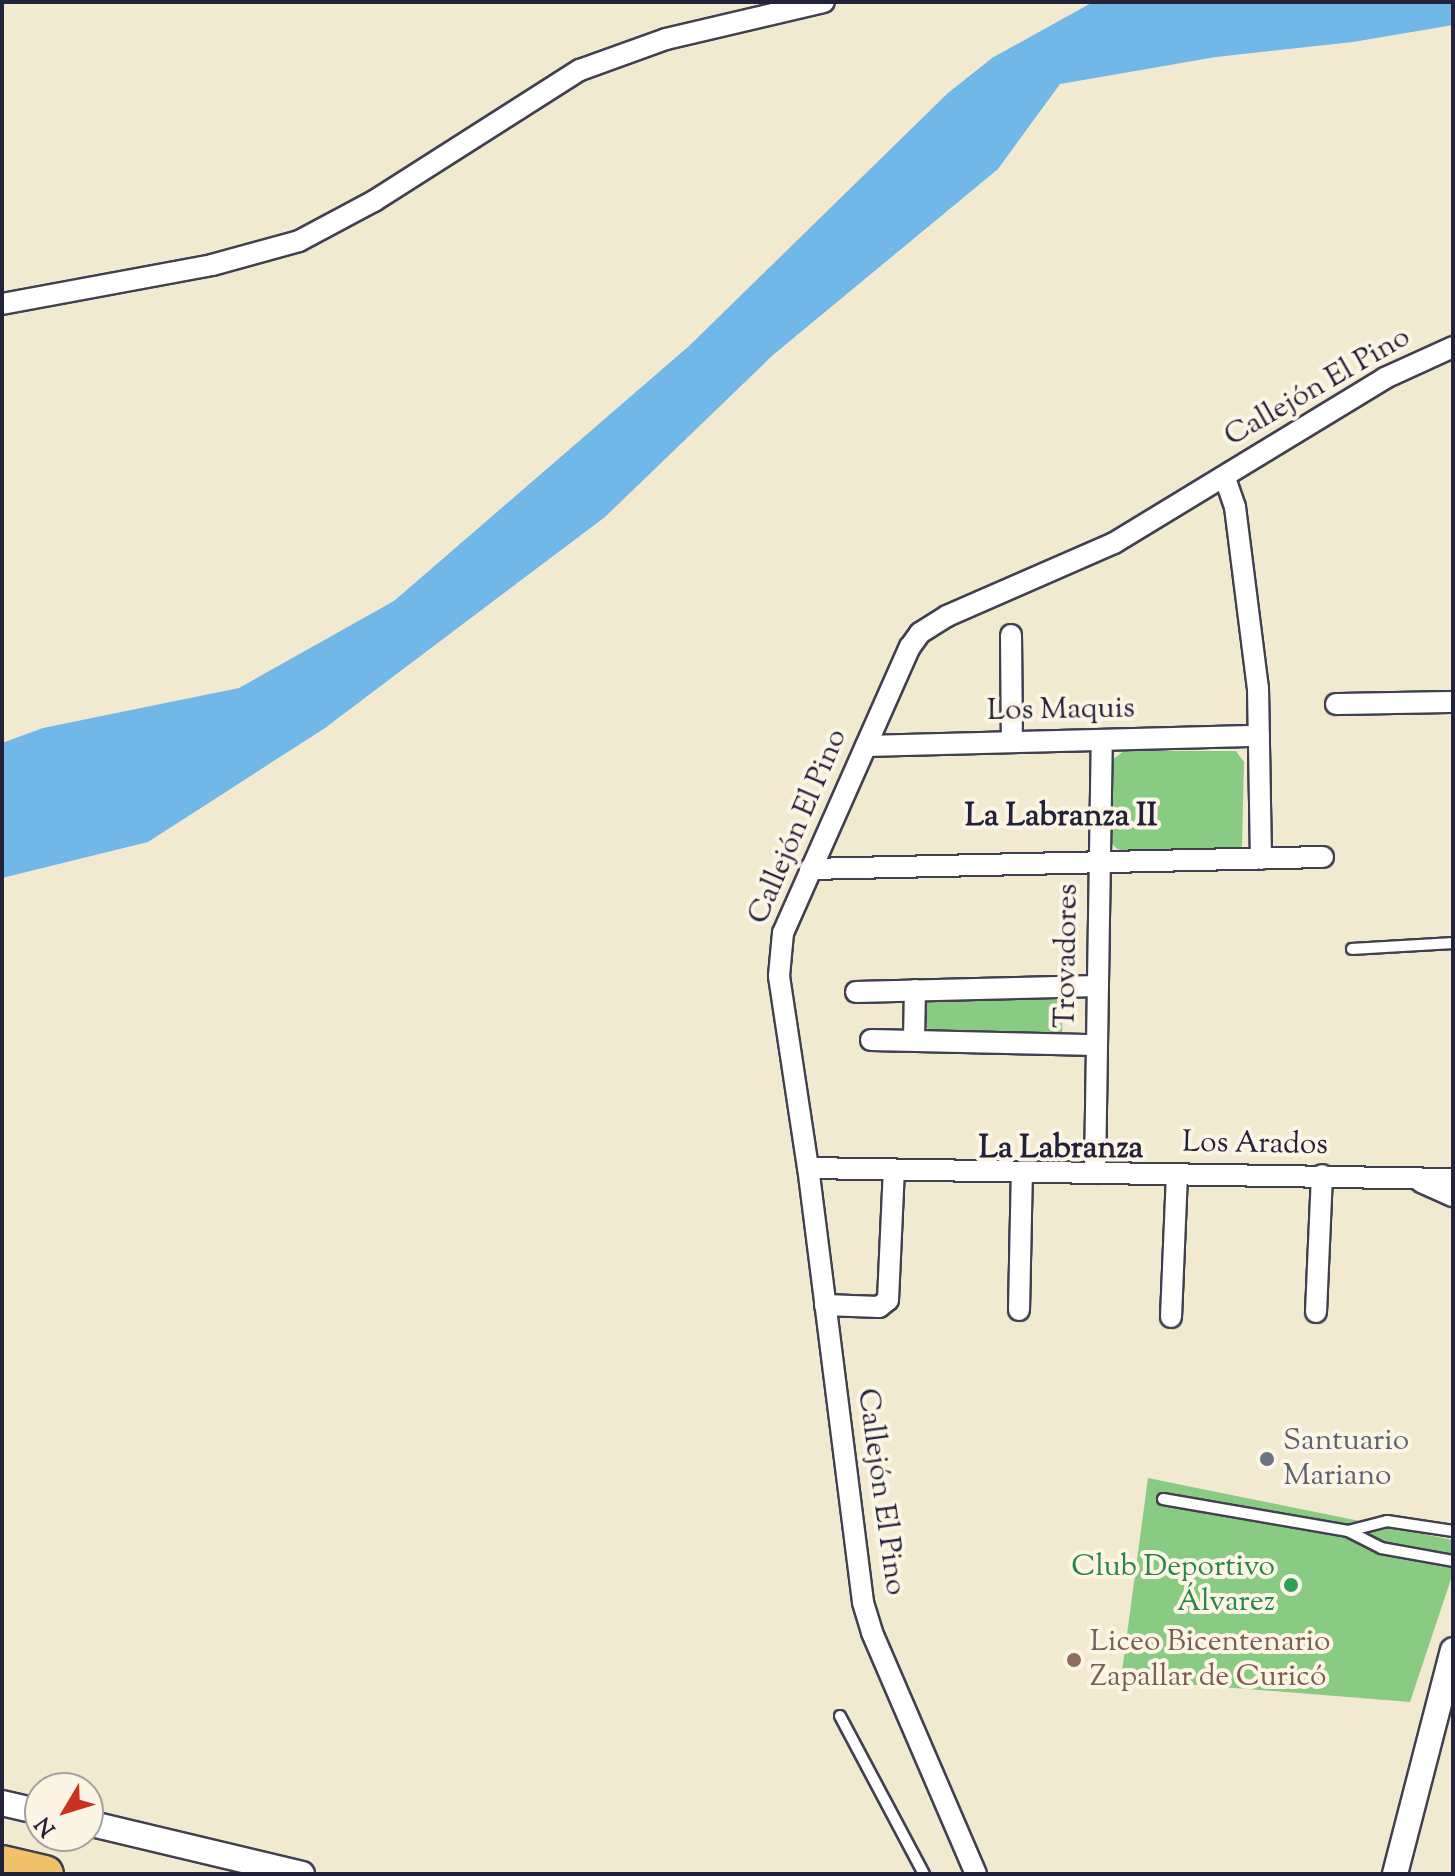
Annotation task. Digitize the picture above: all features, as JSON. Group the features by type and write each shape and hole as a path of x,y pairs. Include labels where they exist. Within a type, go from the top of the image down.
{"highway":[{"path":"2,1864 45,1874"}],"street":[{"path":"2,304 212,265 299,241 374,201 580,70 666,39 824,2"},
{"name":"Callejón El Pino","path":"976,1874 872,1632 863,1602 808,1168 778,965 783,933 910,647 928,627 1084,558 1225,478 1385,378 1453,347"},
{"path":"1225,478 1235,507 1258,688 1261,859"},
{"path":"1011,635 1012,742"},
{"path":"1336,704 1453,702"},
{"name":"Los Maquis","path":"866,746 1259,736"},
{"name":"Trovadores","path":"1095,1173 1102,740"},
{"path":"810,869 1323,857"},
{"path":"856,992 1098,986"},
{"path":"914,1040 915,990"},
{"path":"871,1040 1097,1045"},
{"name":"Los Arados","path":"808,1168 1453,1179"},
{"path":"825,1305 875,1307 888,1300 894,1170"},
{"path":"1019,1310 1022,1172"},
{"path":"1171,1317 1177,1174"},
{"path":"1316,1312 1322,1175"},
{"name":"Los Arados","path":"1413,1179 1453,1196"},
{"path":"1395,1874 1453,1650"},
{"path":"2,1803 24,1808"},
{"path":"104,1827 302,1874"}],"lane":[{"path":"1352,949 1453,943"},
{"path":"1163,1499 1348,1531 1381,1548 1453,1561"},
{"path":"1348,1531 1387,1521 1453,1531"},
{"path":"840,1716 924,1874"}],"green space":[{"path":"1124,751 1236,751 1244,762 1242,846 1234,851 1127,852 1117,849 1111,843 1112,760"},
{"path":"1063,996 1062,1035 940,1032 923,1024 927,999"},
{"name":"Club Deportivo Álvarez","path":"1148,1478 1453,1540 1453,1573 1410,1702 1121,1679"}],"water":[{"path":"1093,2 1453,2 1453,25 1353,42 1216,57 1060,84 998,169 773,355 605,517 325,728 148,842 2,878 2,743 43,728 239,688 394,601 689,346 948,93 992,58"}],"place":[{"name":"Santuario Mariano","path":"1267,1459"},
{"name":"Club Deportivo Álvarez","path":"1291,1585"},
{"name":"Liceo Bicentenario Zapallar de Curicó","path":"1074,1660"}],"district":[{"name":"La Labranza II","path":"1061,817"},
{"name":"La Labranza","path":"1061,1149"}]}
